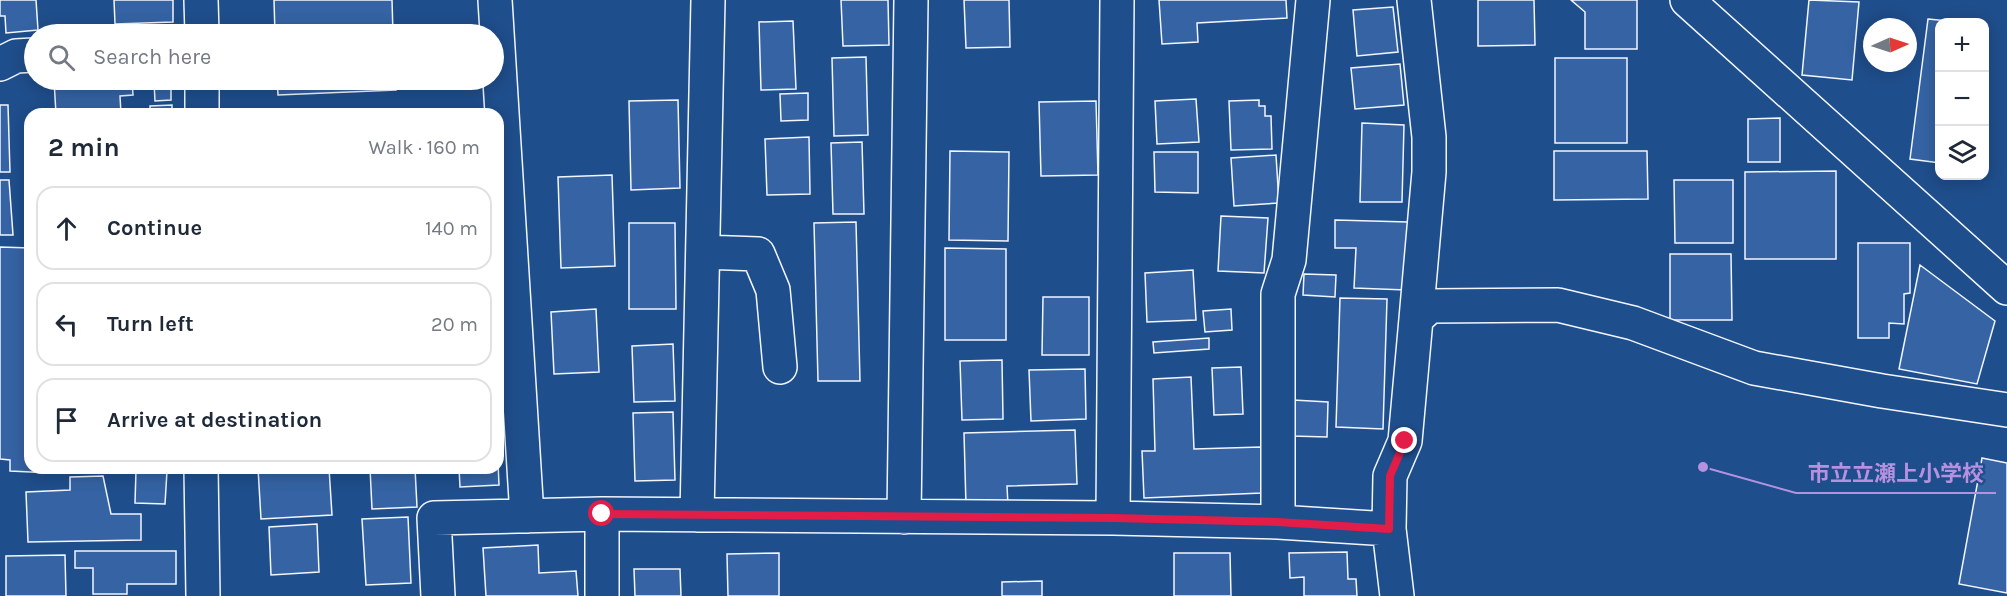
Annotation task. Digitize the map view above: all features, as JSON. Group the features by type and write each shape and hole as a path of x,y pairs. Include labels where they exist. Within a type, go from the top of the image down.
{"street":[{"path":"201,0 202,24"},
{"path":"495,0 496,24"},
{"path":"697,515 708,0"},
{"path":"904,517 911,0"},
{"path":"1113,518 1117,0"},
{"path":"1278,522 1278,294 1289,260 1312,0"},
{"path":"1397,596 1389,529 1390,476 1405,441 1429,172 1429,137 1414,0"},
{"path":"1687,0 2007,288"},
{"path":"0,64 16,56 24,56"},
{"path":"202,90 202,108"},
{"path":"501,90 502,108"},
{"path":"504,145 527,516"},
{"path":"703,252 758,254 773,290 780,367"},
{"path":"1416,319 1430,306 1558,305 1633,323 1754,368 1882,392 2007,410"},
{"path":"201,474 203,596"},
{"path":"602,514 602,596"},
{"path":"438,596 434,518 602,514 1113,518 1278,522 1389,529"}],"building":[{"path":"0,0 36,0 38,24 24,24 24,31 6,33 5,16 0,16"},
{"path":"114,0 173,0 173,22 115,24"},
{"path":"274,0 392,0 393,24 275,24"},
{"path":"841,0 888,0 889,45 843,46"},
{"path":"964,0 1009,0 1010,47 966,48"},
{"path":"1159,0 1286,0 1287,18 1197,23 1198,42 1162,44"},
{"path":"1478,0 1534,0 1535,45 1478,46"},
{"path":"1571,0 1637,0 1637,49 1585,49 1585,12"},
{"path":"1809,0 1859,2 1852,80 1802,75"},
{"path":"1393,7 1398,52 1357,56 1353,10"},
{"path":"1928,19 1935,20 1935,162 1910,159"},
{"path":"793,21 796,89 761,90 759,22"},
{"path":"866,57 868,135 834,136 832,58"},
{"path":"1555,58 1627,58 1627,143 1555,143"},
{"path":"1400,64 1404,105 1355,109 1351,68"},
{"path":"55,90 133,90 133,95 120,96 121,108 56,108"},
{"path":"154,90 171,90 171,100 155,101"},
{"path":"278,90 396,90 278,95"},
{"path":"808,93 808,120 781,121 780,94"},
{"path":"1196,99 1199,142 1157,144 1155,101"},
{"path":"678,100 680,188 631,190 629,101"},
{"path":"1259,100 1259,106 1265,106 1265,116 1271,116 1272,149 1231,150 1229,101"},
{"path":"1096,101 1098,175 1041,176 1039,102"},
{"path":"0,105 8,105 10,172 0,172"},
{"path":"172,105 172,108 150,108 150,106"},
{"path":"1780,118 1780,162 1748,162 1748,119"},
{"path":"1362,123 1404,125 1402,202 1360,202"},
{"path":"809,137 810,194 767,195 765,139"},
{"path":"862,142 864,214 833,214 831,143"},
{"path":"950,151 1009,152 1008,241 949,240"},
{"path":"1554,151 1647,151 1648,199 1554,200"},
{"path":"1154,152 1198,152 1198,193 1155,192"},
{"path":"1276,155 1279,203 1234,206 1231,158"},
{"path":"1836,171 1836,259 1745,259 1745,172"},
{"path":"612,175 615,266 561,268 558,177"},
{"path":"0,180 9,180 13,235 0,235"},
{"path":"1674,180 1733,180 1733,243 1675,243"},
{"path":"1221,216 1268,218 1264,273 1218,271"},
{"path":"1335,220 1408,222 1406,290 1354,288 1356,248 1335,248"},
{"path":"856,222 860,381 818,381 814,223"},
{"path":"629,223 675,223 676,309 629,309"},
{"path":"1858,243 1910,243 1910,293 1904,294 1904,324 1889,323 1889,338 1858,338"},
{"path":"0,247 24,248 24,472 10,471 10,460 0,459"},
{"path":"945,248 1006,249 1006,340 945,340"},
{"path":"1670,254 1731,254 1732,320 1670,320"},
{"path":"1920,265 1995,321 1977,384 1899,369"},
{"path":"1193,270 1196,320 1147,322 1145,273"},
{"path":"1304,274 1336,275 1335,297 1303,295"},
{"path":"1043,297 1089,297 1089,355 1042,355"},
{"path":"1340,298 1387,299 1383,429 1336,427"},
{"path":"596,309 599,372 554,374 551,312"},
{"path":"1231,309 1232,330 1205,332 1203,311"},
{"path":"1209,338 1209,349 1154,353 1153,342"},
{"path":"673,344 675,401 634,402 632,346"},
{"path":"1002,360 1003,419 962,420 960,361"},
{"path":"1241,367 1243,414 1214,415 1212,368"},
{"path":"1085,369 1086,419 1031,421 1029,370"},
{"path":"1191,377 1194,449 1261,447 1262,493 1144,498 1142,451 1155,451 1153,379"},
{"path":"1293,400 1328,402 1327,437 1292,436"},
{"path":"673,412 675,480 635,481 633,413"},
{"path":"1075,430 1077,484 1007,486 1008,505 966,506 964,433"},
{"path":"1982,458 2007,463 2007,593 1959,584"},
{"path":"136,474 167,474 165,504 135,503"},
{"path":"258,474 329,474 332,515 261,519"},
{"path":"370,474 415,474 417,507 372,509"},
{"path":"459,474 499,474 499,485 460,487"},
{"path":"103,476 111,514 141,514 141,540 28,542 26,492 70,490 70,477"},
{"path":"408,517 411,583 366,585 362,519"},
{"path":"317,524 319,572 271,575 269,527"},
{"path":"538,545 539,573 576,571 578,596 486,596 483,548"},
{"path":"75,551 176,551 176,584 127,584 127,594 93,594 93,568 75,568"},
{"path":"1347,552 1348,579 1356,579 1357,596 1304,596 1304,577 1290,578 1289,553"},
{"path":"779,553 779,596 728,596 727,554"},
{"path":"1174,553 1230,553 1231,596 1174,596"},
{"path":"65,555 66,596 6,596 6,556"},
{"path":"634,569 680,569 681,596 635,596"},
{"path":"1042,581 1042,596 1002,596 1002,582"}],"place":[{"name":"市立立瀬上小学校","path":"1703,467"}],"route":[{"path":"602,514 1113,518 1278,522 1389,529 1390,476 1405,441"}]}
